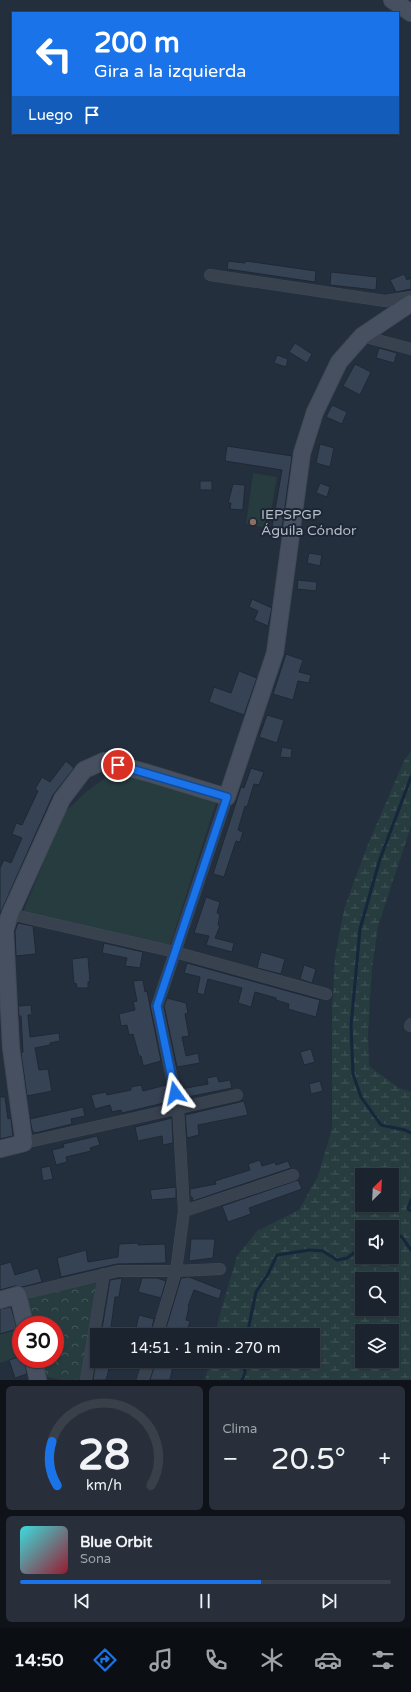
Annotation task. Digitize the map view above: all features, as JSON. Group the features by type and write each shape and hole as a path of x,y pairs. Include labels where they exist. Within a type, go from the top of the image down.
{"street":[{"path":"392,0 411,13"},
{"path":"210,275 385,301 411,298"},
{"path":"159,1328 176,1271 184,1211 178,1108 157,1006 274,653 302,453 315,412 339,362 362,336 411,303"},
{"path":"362,336 411,349"},
{"path":"24,1143 5,1049 5,930 10,914 62,799 84,770 104,762 148,772 227,797"},
{"path":"10,914 175,952 326,994"},
{"path":"0,1149 237,1095"},
{"path":"184,1211 293,1175"},
{"path":"0,1300 118,1271 220,1269"},
{"path":"86,1380 104,1274"},
{"path":"18,1295 23,1316"},
{"path":"35,1368 38,1380"},
{"path":"143,1380 147,1368"}],"green space":[{"path":"253,473 277,477 268,528 246,524"},
{"path":"411,751 411,826 378,926 372,968 368,1033 369,1066 399,1088 411,1092 411,1380 205,1380 208,1368 320,1368 320,1328 217,1328 237,1256 257,1231 299,1210 318,1176 332,1129 332,1010 335,957 344,909 368,844 404,761"},
{"path":"107,777 135,778 216,803 170,945 23,912 64,813 87,791"},
{"path":"98,1282 82,1380 62,1380 44,1376 42,1368 64,1368 64,1316 29,1316 26,1306 30,1298"},
{"path":"12,1330 12,1359 0,1363 0,1334"}],"building":[{"path":"228,261 245,263 246,261 316,271 315,282 227,269"},
{"path":"331,272 377,277 376,290 330,285"},
{"path":"404,274 407,280 411,278 411,289 396,292 390,280"},
{"path":"295,343 312,354 307,363 289,352"},
{"path":"379,348 397,353 394,363 376,358"},
{"path":"277,355 288,359 286,367 274,363"},
{"path":"355,364 371,372 360,395 343,386"},
{"path":"332,405 347,412 342,424 326,417"},
{"path":"320,444 334,448 330,467 316,463"},
{"path":"227,446 292,456 282,529 272,527 282,470 225,461"},
{"path":"200,481 212,481 212,490 200,490"},
{"path":"320,483 330,487 327,497 316,493"},
{"path":"233,484 245,485 243,510 230,509 231,503 228,503"},
{"path":"309,553 322,555 320,566 307,563"},
{"path":"298,580 317,582 316,591 297,589"},
{"path":"252,599 272,608 268,626 254,620 258,611 249,607"},
{"path":"286,654 303,660 299,672 311,675 309,683 298,681 293,700 273,694"},
{"path":"239,671 257,678 244,715 209,702 214,687 231,693"},
{"path":"267,715 284,720 277,743 259,737"},
{"path":"282,747 292,749 291,758 280,757"},
{"path":"66,761 74,768 53,795 0,914 0,868 4,860 11,863 22,838 12,834 16,823 22,825 38,791 35,789 42,777 50,782"},
{"path":"251,768 264,772 259,785 254,784 247,807 245,806 238,830 243,832 240,842 236,841 224,877 213,874 241,787 244,788"},
{"path":"206,897 220,902 217,913 220,914 218,925 220,926 215,938 234,943 232,952 206,945 209,936 194,933"},
{"path":"18,923 33,926 36,954 16,956 15,931"},
{"path":"104,943 143,952 140,968 125,966 127,958 102,953"},
{"path":"261,952 285,959 281,974 257,968"},
{"path":"88,957 90,982 88,982 88,988 77,988 76,983 74,984 72,959"},
{"path":"187,963 320,1000 316,1017 288,1009 289,1004 276,1000 276,998 255,992 251,1007 238,1003 242,988 208,979 204,995 197,993 200,977 184,973"},
{"path":"304,965 316,969 312,983 300,979"},
{"path":"143,980 145,992 147,991 161,1061 143,1066 133,1034 129,1035 127,1025 121,1026 119,1014 135,1010 133,1002 137,1001 133,981"},
{"path":"167,998 186,1003 188,1013 185,1014 189,1036 182,1037 186,1056 198,1053 200,1063 177,1067 164,1006"},
{"path":"31,1005 32,1015 28,1015 30,1037 59,1033 60,1041 35,1048 39,1070 48,1069 52,1091 27,1096 21,1053 23,1052 21,1016 19,1016 18,1006"},
{"path":"311,1049 315,1062 304,1065 300,1052"},
{"path":"217,1076 219,1082 230,1080 232,1088 183,1098 181,1089 208,1084 207,1078"},
{"path":"320,1081 323,1091 311,1094 309,1084"},
{"path":"141,1085 143,1091 166,1085 169,1100 168,1102 122,1113 121,1110 112,1112 110,1105 95,1109 91,1095 106,1092 107,1095 131,1090 131,1087"},
{"path":"0,1097 5,1097 8,1119 11,1118 13,1136 0,1139"},
{"path":"244,1101 248,1115 198,1125 199,1135 187,1138 185,1115"},
{"path":"83,1107 85,1116 71,1119 72,1124 35,1133 32,1130 30,1119"},
{"path":"172,1118 173,1143 163,1145 162,1136 138,1141 135,1127"},
{"path":"97,1136 100,1145 90,1148 91,1151 66,1157 67,1162 56,1165 52,1150 64,1147 63,1144"},
{"path":"260,1160 262,1166 275,1162 276,1165 288,1161 291,1168 193,1201 192,1197 190,1197 190,1189 216,1184 215,1181 250,1170 248,1164"},
{"path":"50,1166 53,1179 43,1181 41,1168"},
{"path":"298,1180 302,1189 249,1208 251,1214 228,1222 222,1206"},
{"path":"176,1187 176,1198 152,1200 150,1190"},
{"path":"191,1239 215,1239 213,1258 189,1261"},
{"path":"138,1243 138,1245 165,1244 166,1263 117,1264 61,1277 57,1258 86,1250 88,1262 118,1257 119,1244"},
{"path":"11,1262 15,1275 38,1268 42,1282 0,1290 0,1265"},
{"path":"189,1277 222,1290 219,1299 194,1290 188,1306 186,1320 190,1321 188,1328 166,1328 181,1278"},
{"path":"122,1278 119,1297 115,1297 111,1328 102,1328 110,1280"},
{"path":"142,1278 157,1278 166,1281 161,1298 138,1292"},
{"path":"11,1307 13,1316 12,1316 12,1330 0,1334 0,1309"},
{"path":"139,1315 154,1319 152,1328 136,1328"},
{"path":"12,1359 12,1368 26,1368 27,1374 15,1378 9,1360"},
{"path":"95,1368 109,1368 106,1380 93,1380"},
{"path":"154,1368 173,1368 170,1380 150,1380"}],"waterway":[{"path":"411,777 380,859 360,929 351,1026 353,1074 361,1097 381,1125 405,1130 411,1133"},
{"path":"411,1200 408,1209 411,1211"},
{"path":"399,1235 402,1237 411,1250"},
{"path":"248,1328 256,1292 268,1274 277,1255 310,1250 323,1251 337,1260 347,1258 355,1252"},
{"path":"242,1380 245,1373 245,1368"}],"place":[{"name":"IEPSPGP Águila Cóndor","path":"253,522"}],"route":[{"path":"118,765 148,772 227,797 157,1006 175,1093"}]}
